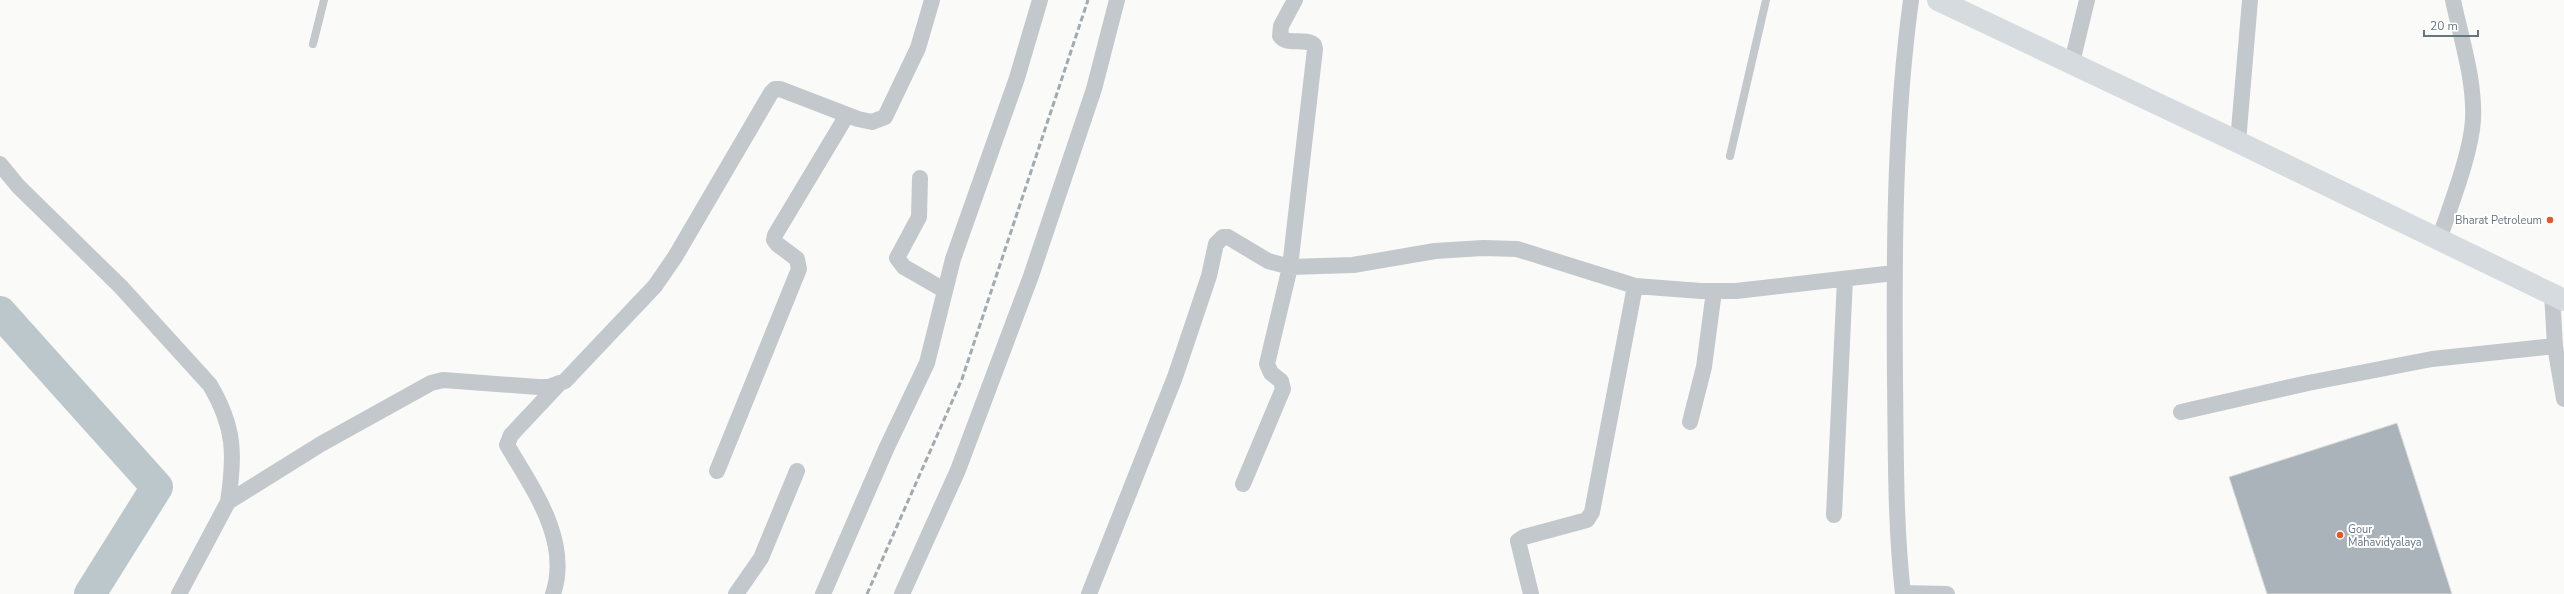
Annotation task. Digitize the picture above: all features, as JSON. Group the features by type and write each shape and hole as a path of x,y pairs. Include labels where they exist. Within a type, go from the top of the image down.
{"main road":[{"path":"1938,0 2072,62 2558,297"}],"street":[{"path":"553,594 558,561 553,534 536,494 507,446 511,435 558,385 565,381 655,286 675,257 775,89 847,116 872,122 880,120 889,113 918,48 932,0"},
{"path":"823,594 887,447 927,363 944,290 1016,78 1040,0"},
{"path":"902,594 958,470 1031,276 1094,89 1117,0"},
{"path":"1243,484 1283,389 1281,381 1270,373 1266,364 1290,267 1315,49 1314,45 1308,42 1285,40 1280,36 1281,26 1295,0"},
{"path":"1911,0 1902,82 1894,273 1897,514 1903,594 1947,594"},
{"path":"2072,62 2087,0"},
{"path":"2238,142 2250,0"},
{"path":"2440,240 2470,140 2473,122 2472,90 2453,0"},
{"path":"717,471 798,269 797,259 776,244 774,240 775,235 847,116"},
{"path":"0,164 18,186 121,287 210,385 221,404 232,436 234,465 228,502 179,594"},
{"path":"920,178 919,218 897,258 904,267 944,290"},
{"path":"1089,594 1175,377 1209,276 1216,244 1223,237 1228,237 1268,261 1290,267 1353,265 1435,251 1484,248 1517,250 1636,286 1714,291 1736,291 1894,273"},
{"path":"1834,515 1845,279"},
{"path":"1531,594 1518,541 1524,537 1587,520 1592,512 1636,286"},
{"path":"1690,422 1704,367 1714,291"},
{"path":"2558,297 2555,346 2564,399"},
{"path":"2181,412 2308,383 2432,359 2555,346"},
{"path":"228,502 321,444 431,383 443,380 538,387 558,385"},
{"path":"736,594 761,558 797,471"}],"lane":[{"path":"313,44 324,0"},
{"path":"1730,156 1766,0"}],"building":[{"name":"Gour Mahavidyalaya","path":"2397,423 2452,594 2267,594 2229,477"}],"waterway":[{"path":"0,312 157,487 90,594"}],"railway":[{"path":"867,594 962,379 1088,0"}],"place":[{"name":"Bharat Petroleum","path":"2550,220"},
{"name":"Gour Mahavidyalaya","path":"2340,535"}]}
